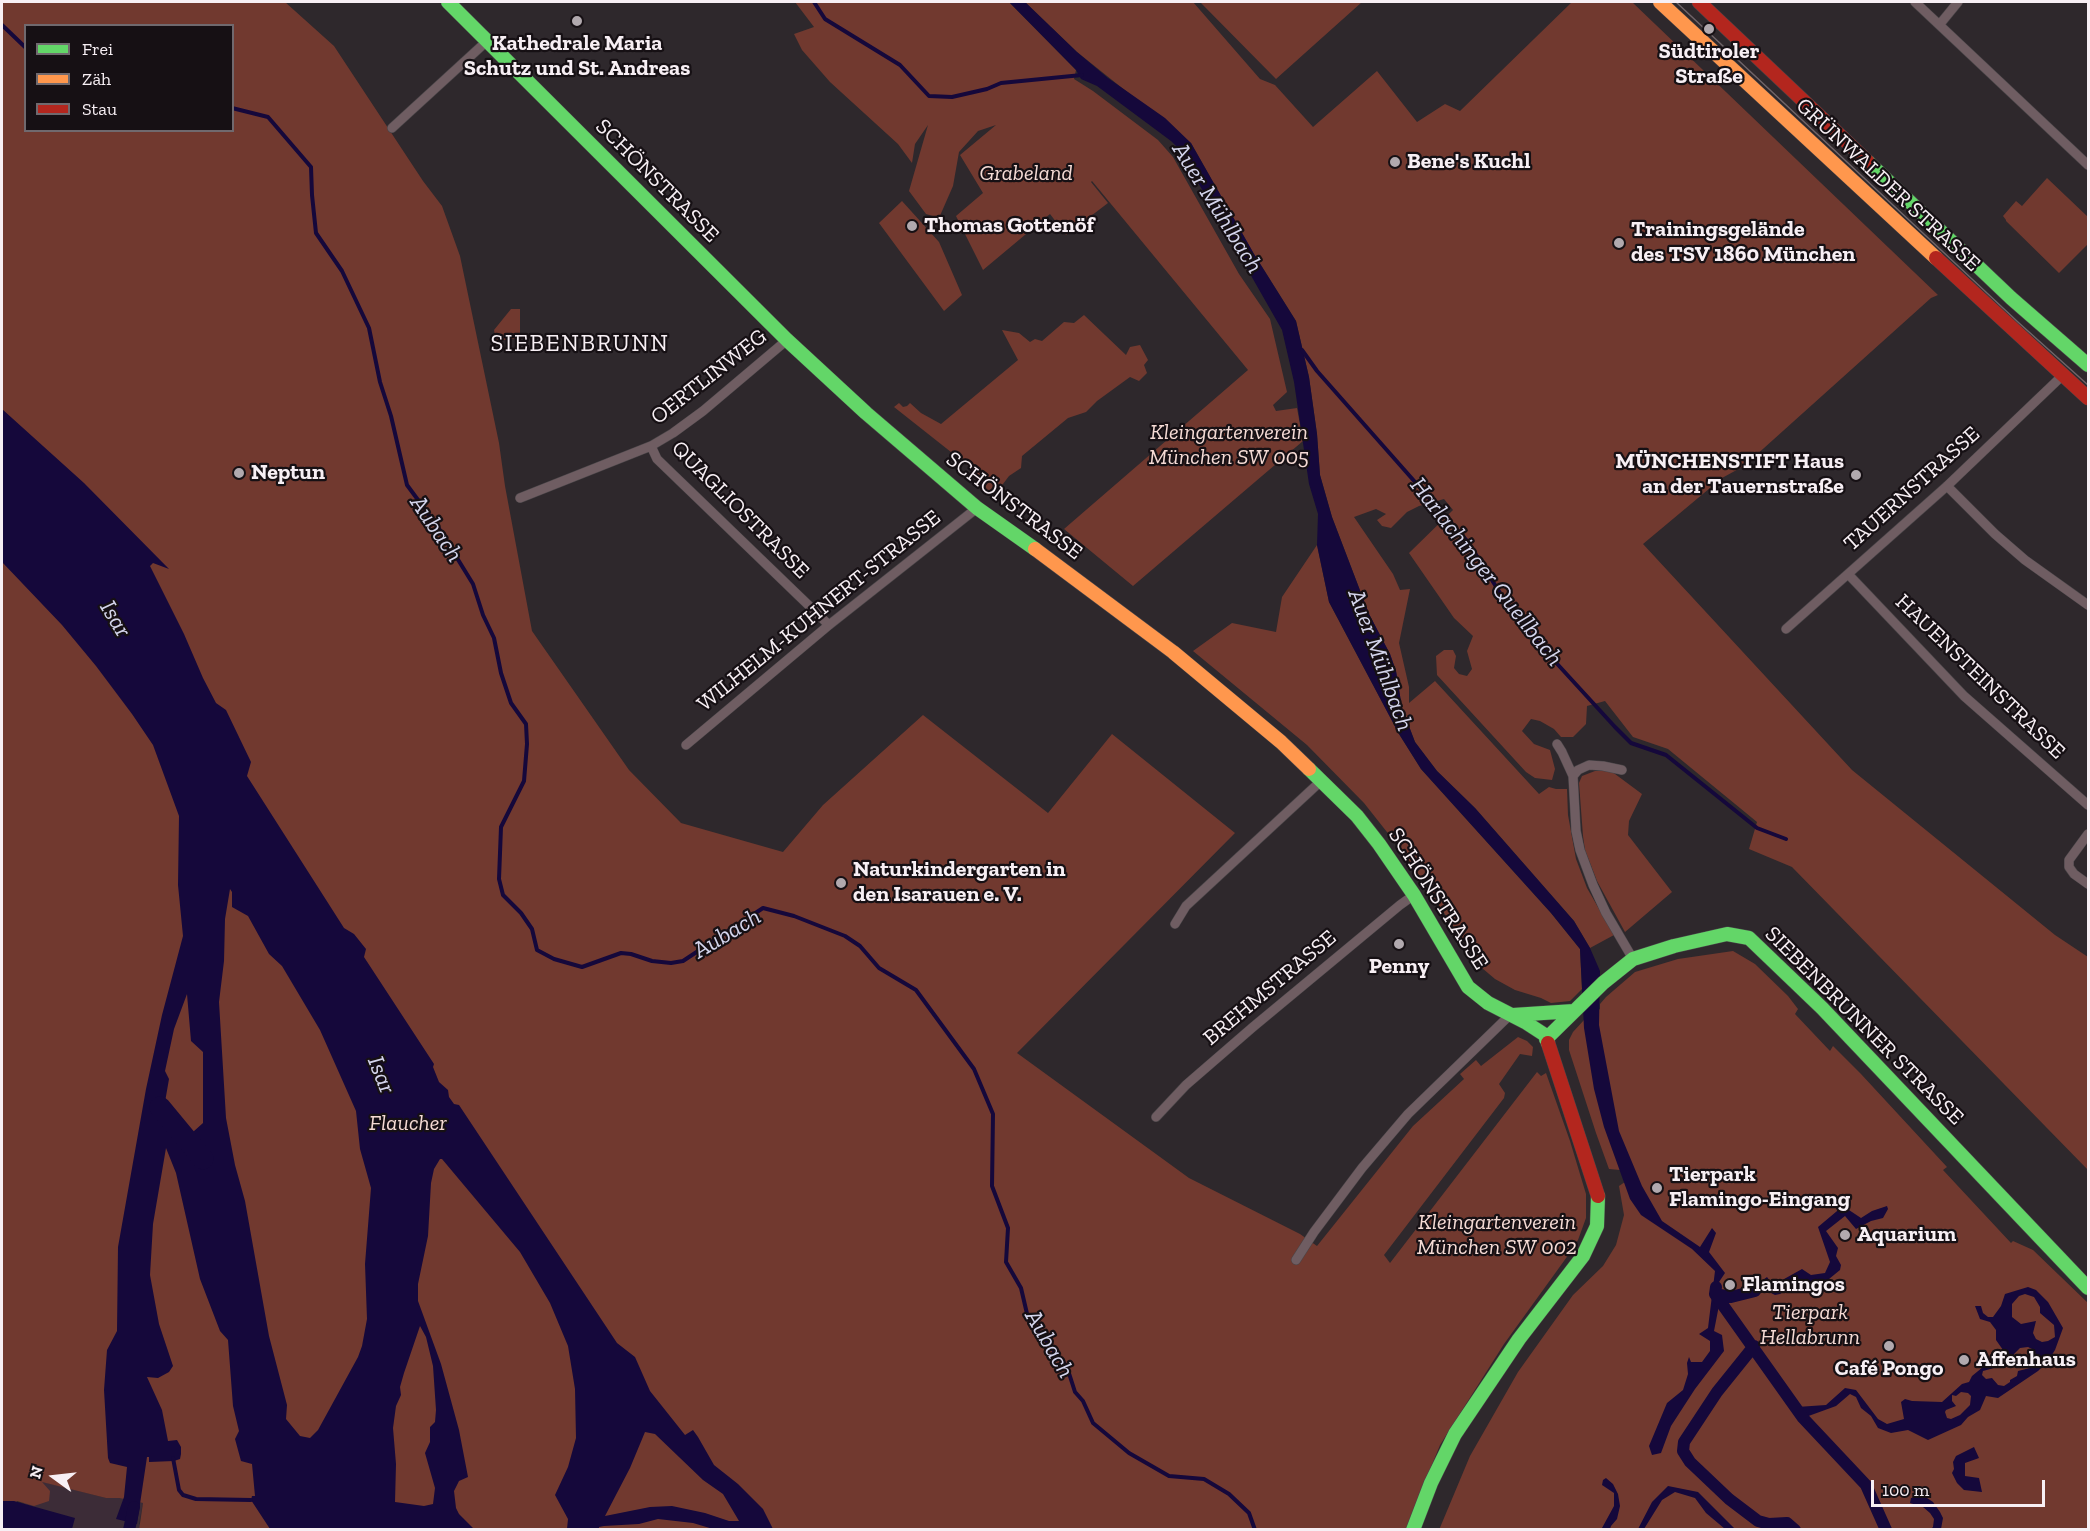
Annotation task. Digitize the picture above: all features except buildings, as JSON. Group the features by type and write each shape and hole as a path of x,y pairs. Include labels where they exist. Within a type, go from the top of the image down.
{"street":[{"name":"SCHÖNSTRASSE","path":"448,2 787,340 866,413 977,508 1059,566 1187,663 1237,704 1321,781 1357,816 1414,895 1468,987 1488,1003 1541,1032 1546,1039"},
{"name":"GRÜNWALDER STRASSE","path":"1662,2 2088,398"},
{"name":"GRÜNWALDER STRASSE","path":"1699,2 2004,291 2088,364"},
{"path":"1915,2 2088,165"},
{"path":"1940,24 1958,2"},
{"path":"392,128 487,41"},
{"name":"OERTLINWEG","path":"520,498 651,446 698,415 787,340"},
{"name":"TAUERNSTRASSE","path":"1786,629 1947,486 2062,376"},
{"name":"QUAGLIOSTRASSE","path":"651,446 657,459 829,625"},
{"path":"1947,486 2025,560 2088,605"},
{"name":"WILHELM-KUHNERT-STRASSE","path":"686,745 829,625 977,508"},
{"name":"HAUENSTEINSTRASSE","path":"1848,574 1964,696 2088,805"},
{"path":"1557,744 1573,776 1576,831 1580,850 1606,913 1633,959"},
{"path":"1573,776 1578,770 1589,765 1622,770"},
{"path":"1176,924 1186,906 1321,781"},
{"path":"2088,834 2069,860 2069,867 2074,874 2088,884"},
{"name":"BREHMSTRASSE","path":"1156,1117 1186,1085 1245,1034 1414,895"},
{"name":"SIEBENBRUNNER STRASSE","path":"1546,1039 1603,983 1633,959 1674,946 1727,934 1749,938 1822,1008 2088,1288"},
{"path":"1296,1260 1362,1168 1408,1114 1510,1014 1519,1016 1577,1007"},
{"path":"1413,1530 1431,1483 1455,1434 1519,1339 1583,1256 1597,1226 1598,1194 1546,1039"}],"shaded area":[{"path":"36,1480 106,1498 143,1503 139,1524 145,1529 9,1530"}],"green space":[{"name":"Flaucher","path":"2,2 285,2 334,46 442,206 460,256 499,443 532,631 629,770 681,823 783,852 823,805 923,715 1048,813 1112,734 1235,833 1017,1053 1189,1178 1300,1234 1317,1246 1413,1126 1464,1079 1460,1074 1476,1060 1481,1066 1518,1037 1533,1047 1532,1056 1520,1054 1499,1084 1505,1093 1504,1098 1384,1255 1390,1263 1537,1072 1541,1076 1546,1073 1586,1194 1586,1218 1578,1240 1504,1344 1440,1445 1406,1529 139,1530 143,1503 106,1498 42,1482 50,1491 49,1501 34,1506 17,1501 2,1529"},
{"path":"795,2 1009,2 1076,70 1074,79 1158,140 1173,157 1239,274 1270,319 1287,392 1273,405 1276,411 1297,408 1303,441 1133,586 1064,529 1248,370 1092,181 1108,203 1066,235 1050,214 983,270 956,216 983,193 960,155 996,125 978,131 959,152 953,186 939,218 926,214 909,191 928,125 915,144 912,163 898,144 830,82 802,50 794,34 814,27"},
{"path":"1025,2 1193,2 1260,79 1275,85 1313,127 1377,71 1417,122 1445,104 1460,111 1572,2 1632,2 1938,295 1931,298 1744,466 1722,478 1643,544 1852,770 2055,935 2088,957 2088,1170 1792,867 1749,849 1757,822 1668,749 1633,737 1605,701 1587,706 1586,724 1573,737 1561,737 1554,729 1531,719 1522,731 1534,744 1550,750 1555,769 1552,780 1535,778 1526,772 1437,675 1436,656 1444,650 1453,650 1456,656 1454,668 1459,674 1467,676 1472,669 1467,651 1473,636 1454,618 1409,553 1453,510 1444,499 1419,506 1407,512 1391,528 1382,526 1377,520 1386,514 1376,509 1354,517 1393,574 1400,590 1410,589 1399,643 1409,687 1409,703 1435,681 1539,794 1549,787 1567,789 1568,815 1576,859 1587,888 1614,935 1590,948 1574,921 1475,808 1437,771 1415,742 1402,708 1396,671 1390,654 1369,614 1332,517 1320,475 1309,377 1296,321 1254,254 1191,143 1077,52"},
{"path":"1200,2 1362,2 1276,79"},
{"path":"2047,178 2088,217 2088,244 2059,273 2003,216 2016,201 2022,206"},
{"path":"902,201 939,242 962,295 944,311 879,223"},
{"path":"511,309 520,309 520,338 496,341 494,330"},
{"path":"1084,315 1126,355 1130,347 1140,345 1148,360 1144,365 1147,373 1139,381 1130,377 1086,412 1068,418 1022,456 1021,468 989,493 975,471 894,407 899,403 903,407 910,403 921,413 941,424 1018,360 1002,330 1019,333 1030,342 1035,339 1042,341 1064,322 1074,323"},
{"path":"1317,545 1329,602 1399,734 1421,769 1551,913 1580,949 1582,989 1570,1001 1551,1003 1515,990 1495,979 1482,968 1398,846 1364,803 1307,745 1193,651 1232,623 1276,632 1282,597"},
{"path":"1595,771 1611,771 1642,794 1629,821 1628,835 1672,892 1625,932 1597,881 1585,850 1579,783 1582,776"},
{"name":"Tierpark Hellabrunn","path":"1733,951 1755,964 1788,996 1798,1009 1795,1014 1830,1051 1833,1046 1861,1074 1947,1167 1943,1170 2011,1243 2013,1241 2033,1250 2088,1303 2088,1529 1439,1530 1470,1456 1518,1372 1573,1295 1603,1266 1616,1245 1624,1215 1619,1186 1625,1182 1620,1170 1609,1169 1596,1133 1569,1050 1569,1040 1573,1032 1584,1020 1600,1009 1600,1004 1606,997 1635,972 1678,959"}],"water":[{"path":"1009,2 1025,2 1077,52 1108,78 1165,118 1191,143 1254,254 1296,321 1309,377 1320,475 1332,517 1369,614 1390,654 1396,671 1402,708 1415,742 1437,771 1475,808 1574,921 1590,948 1600,971 1599,1025 1619,1131 1642,1186 1662,1221 1700,1247 1712,1228 1716,1233 1709,1252 1725,1273 1719,1282 1721,1295 1714,1331 1722,1335 1724,1351 1671,1426 1661,1453 1652,1455 1649,1446 1667,1403 1683,1390 1688,1374 1689,1357 1691,1362 1702,1362 1710,1351 1710,1341 1699,1334 1708,1328 1715,1271 1692,1249 1641,1215 1630,1199 1604,1127 1594,1089 1584,1028 1580,949 1551,913 1421,769 1399,734 1329,602 1317,545 1318,514 1309,484 1294,382 1282,330 1179,149 1097,86 1081,79 1076,70"},
{"name":"Isar","path":"2,409 84,483 169,569 153,563 150,566 203,678 216,703 226,710 251,762 247,776 344,928 354,934 366,949 364,957 434,1064 439,1082 448,1090 449,1097 454,1104 459,1105 617,1343 635,1357 650,1391 685,1435 693,1430 714,1465 738,1484 763,1509 773,1529 713,1529 693,1523 658,1519 639,1524 604,1526 599,1529 567,1529 568,1519 555,1495 568,1467 576,1438 575,1389 568,1346 550,1303 520,1252 440,1159 434,1169 431,1183 428,1236 418,1284 418,1301 441,1364 459,1430 468,1477 459,1481 454,1491 456,1508 474,1529 270,1529 251,1500 252,1496 255,1496 252,1464 241,1461 235,1439 239,1431 233,1406 228,1340 220,1331 200,1279 176,1173 166,1148 153,1224 150,1275 159,1324 173,1366 169,1372 158,1378 147,1377 162,1410 168,1441 177,1440 181,1447 181,1454 180,1459 174,1461 149,1462 149,1457 147,1457 137,1524 116,1519 124,1497 127,1467 110,1463 108,1458 104,1390 107,1350 117,1331 118,1247 146,1089 162,1015 183,936 178,885 179,816 153,745 132,714 62,625 2,562","holes":["230,889 232,907 248,916 269,954 282,966 320,1030 356,1111 360,1149 371,1188 365,1264 367,1319 362,1346 318,1430 310,1438 300,1436 286,1419 287,1405 269,1336 245,1201 226,1118 219,1002 224,961 225,919","187,994 191,1041 203,1052 203,1123 184,1140 167,1112 165,1102 169,1079 165,1071 174,1029","420,1326 426,1337 433,1366 436,1410 435,1422 430,1427 430,1442 425,1453 435,1488 433,1504 424,1506 395,1502 396,1464 393,1428 404,1373","645,1432 655,1434 703,1480 723,1494 739,1521 729,1521 672,1506 650,1507 605,1516 630,1468"]},
{"path":"1843,1206 1861,1218 1887,1206 1888,1209 1883,1218 1856,1229 1845,1216 1826,1231 1838,1248 1836,1256 1841,1265 1840,1270 1829,1279 1815,1284 1801,1281 1780,1294 1771,1293 1763,1280 1767,1277 1772,1284 1802,1269 1811,1275 1825,1273 1830,1262 1818,1227"},
{"path":"2028,1287 2036,1290 2048,1302 2063,1328 2055,1350 2038,1371 1998,1398 1986,1396 1980,1410 1968,1417 1961,1425 1928,1440 1908,1430 1891,1433 1878,1428 1871,1416 1861,1408 1856,1397 1850,1394 1836,1406 1803,1418 1797,1407 1826,1405 1845,1388 1856,1390 1878,1419 1887,1424 1904,1419 1901,1402 1905,1399 1942,1402 1962,1384 1969,1382 1972,1376 1983,1367 1992,1366 1999,1359 2003,1350 1996,1340 1996,1330 1990,1322 1980,1319 1975,1306 1981,1306 1983,1313 1988,1317 1993,1317 2001,1306 2005,1294","holes":["2025,1294 2034,1297 2040,1307 2040,1313 2054,1325 2055,1337 2042,1342 2036,1339 2033,1333 2036,1321 2021,1324 2012,1317 2012,1304 2019,1296","2028,1347 2034,1350 2036,1355 2030,1368 2018,1371 2017,1376 2004,1386 1982,1375 1983,1371 2001,1366 2007,1367 2014,1361 2014,1354 2020,1348","1961,1392 1968,1393 1971,1396 1970,1405 1960,1415 1951,1419 1947,1418 1945,1412 1956,1406 1952,1401 1952,1395 1956,1396"]},
{"path":"1974,1447 1979,1458 1965,1463 1965,1476 1979,1478 1982,1492 1964,1490 1952,1473 1956,1456"},
{"path":"1606,1478 1613,1484 1618,1494 1620,1506 1617,1519 1610,1529 1602,1528 1614,1506 1614,1493 1602,1485"},
{"path":"1668,1486 1698,1492 1735,1529 1725,1529 1706,1513 1695,1498 1675,1492 1662,1500 1644,1529 1638,1529 1652,1502"},
{"path":"1911,1498 1927,1498 1933,1502 1943,1518 1941,1529 1931,1529 1934,1519 1930,1513 1923,1507 1910,1503"},
{"path":"2,1501 14,1501 75,1518 72,1529 2,1529"}],"waterway":[{"path":"814,2 825,19 900,65 929,96 952,97 987,89 1001,83 1082,75"},
{"name":"Aubach","path":"2,25 24,46"},
{"name":"Aubach","path":"234,108 268,117 311,167 316,233 342,271 369,328 380,382 391,416 407,485 438,527 473,584 483,615 494,638 501,673 511,703 526,724 524,781 501,827 499,879 503,895 521,913 532,929 537,950 554,959 582,967 621,953 652,961 671,963 683,961 763,908 794,916 845,936 860,946 879,968 916,990 974,1069 993,1114 992,1186 1008,1228 1006,1262 1021,1288 1028,1318 1067,1367 1075,1392 1083,1401 1093,1423 1129,1453 1169,1476 1204,1479 1229,1494 1249,1513 1255,1530"},
{"name":"Harlachinger Quellbach","path":"1302,350 1317,371 1468,542 1517,620 1615,727 1631,743 1666,755 1757,828 1786,839"},
{"path":"160,1107 203,1159"},
{"name":"Auer Mühlbach","path":"1716,1287 1715,1294 1803,1418 1866,1485 1886,1530"},
{"path":"1715,1294 1731,1297 1755,1291"},
{"name":"Auer Mühlbach","path":"1754,1346 1717,1392 1684,1442 1683,1451 1690,1462 1729,1499 1758,1521 1769,1524 1787,1523 1795,1530"},
{"path":"173,1458 179,1490 183,1495 196,1499 251,1500"},
{"path":"129,1530 134,1507"}],"tram line":[{"path":"1676,2 2088,385"}],"traffic: fast":[{"path":"448,2 787,340 866,413 977,508 1035,549"},
{"path":"1868,162 2011,298 2088,365"},
{"path":"1309,769 1357,816 1379,844 1414,895 1468,987 1488,1003 1545,1035 1548,1043"},
{"path":"1546,1039 1603,983 1633,959 1674,946 1727,934 1749,938 1822,1008 2088,1288"},
{"path":"1513,1015 1574,1011"},
{"path":"1413,1530 1431,1483 1455,1434 1519,1339 1583,1256 1597,1226 1598,1196"}],"traffic: slow":[{"path":"1660,2 1936,258"},
{"path":"1035,549 1173,652 1281,742 1309,769"}],"traffic: jam":[{"path":"1699,2 1868,162"},
{"path":"1936,258 2088,398"},
{"path":"1548,1043 1598,1196"}],"place":[{"name":"Kathedrale Maria Schutz und St. Andreas","path":"577,21"},
{"name":"Südtiroler Straße","path":"1709,29"},
{"name":"Bene's Kuchl","path":"1395,162"},
{"name":"Thomas Gottenöf","path":"912,226"},
{"name":"Trainingsgelände des TSV 1860 München","path":"1619,243"},
{"name":"Neptun","path":"239,473"},
{"name":"MÜNCHENSTIFT Haus an der Tauernstraße","path":"1856,475"},
{"name":"Naturkindergarten in den Isarauen e. V.","path":"841,883"},
{"name":"Penny","path":"1399,944"},
{"name":"Tierpark Flamingo-Eingang","path":"1657,1188"},
{"name":"Aquarium","path":"1845,1235"},
{"name":"Flamingos","path":"1730,1285"},
{"name":"Café Pongo","path":"1889,1346"},
{"name":"Affenhaus","path":"1964,1360"}],"district":[{"name":"SIEBENBRUNN","path":"580,344"}],"park label":[{"name":"Grabeland","path":"1026,174"},
{"name":"Kleingartenverein München SW 005","path":"1229,446"},
{"name":"Kleingartenverein München SW 002","path":"1497,1236"}]}
